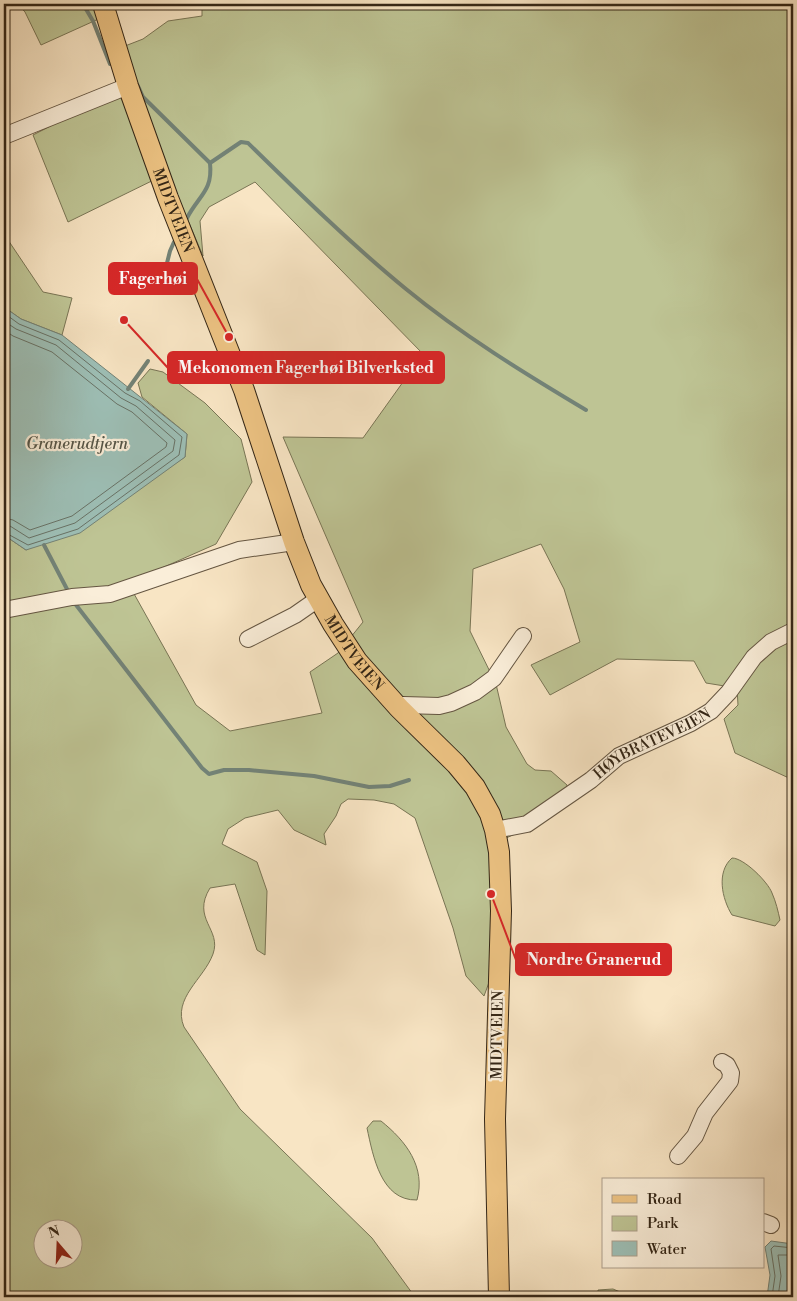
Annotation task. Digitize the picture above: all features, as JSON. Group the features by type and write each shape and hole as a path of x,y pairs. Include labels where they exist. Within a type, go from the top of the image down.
{"main road":[{"name":"MIDTVEIEN","path":"103,4 128,86 168,198 244,390 294,542 318,599 357,661 399,708 456,764 475,787 490,814 495,830 499,860 501,911 495,1119 499,1297"}],"street":[{"path":"4,136 128,86"},
{"path":"4,610 72,597 110,594 239,550 294,542"},
{"path":"248,639 295,615 318,599"},
{"name":"HØYBRÅTEVEIEN","path":"495,830 527,824 591,780 623,753 691,723 711,711 729,692 754,657 771,642 793,630"},
{"path":"399,708 403,705 439,706 451,703 474,692 494,678 522,636"},
{"path":"678,1156 695,1136 705,1113 730,1081 731,1073 728,1065 722,1062"}],"green space":[{"path":"18,4 111,4 114,12 41,45 25,12"},
{"path":"202,4 793,4 793,778 791,779 735,753 724,719 738,705 737,688 706,683 694,661 617,659 550,695 531,665 580,642 564,589 541,544 473,569 470,631 496,684 506,727 527,764 535,770 551,771 567,785 567,801 537,824 504,839 509,928 484,996 466,976 453,928 415,818 394,804 374,800 348,799 341,804 336,816 324,834 326,845 294,830 278,810 245,818 228,829 222,844 257,862 267,891 265,955 257,950 235,884 210,888 205,899 205,916 215,945 209,963 191,989 182,1007 181,1017 184,1027 240,1109 372,1238 415,1297 4,1297 4,535 26,550 153,478 185,457 187,434 142,397 138,383 150,369 163,372 205,403 241,439 252,482 216,544 128,583 196,705 230,731 322,713 310,672 338,653 363,622 283,437 363,438 423,354 255,182 209,207 200,221 203,256 168,173 68,222 33,135 135,83 125,46 143,39 168,21 202,16"},
{"path":"4,234 43,292 72,298 62,335 21,319 4,307"},
{"path":"732,858 749,866 770,888 780,920 775,926 732,915 728,909 723,894 722,878 727,864"},
{"path":"373,1121 381,1121 390,1129 406,1146 412,1156 419,1177 417,1200 405,1198 395,1193 381,1175 372,1151 367,1128"},
{"path":"613,1289 632,1297 598,1297 598,1290"}],"water":[{"name":"Granerudtjern","path":"4,307 21,319 62,335 187,434 185,457 80,533 26,550 4,535"},
{"path":"771,1241 793,1244 793,1297 767,1297 770,1275 765,1247"}],"waterway":[{"path":"83,4 93,21 110,64"},
{"path":"138,86 143,97 210,163 207,187 187,218"},
{"path":"210,163 241,142 248,143 345,236 427,306 494,353 586,410"},
{"path":"161,287 174,242"},
{"path":"128,389 148,361"},
{"path":"44,545 69,593"},
{"path":"73,601 202,768 209,774 224,770 249,770 314,776 369,787 390,786 409,780"}],"place":[{"name":"Mekonomen Fagerhøi Bilverksted","path":"124,320"},
{"name":"Fagerhøi","path":"229,337"},
{"name":"Nordre Granerud","path":"491,894"}]}
